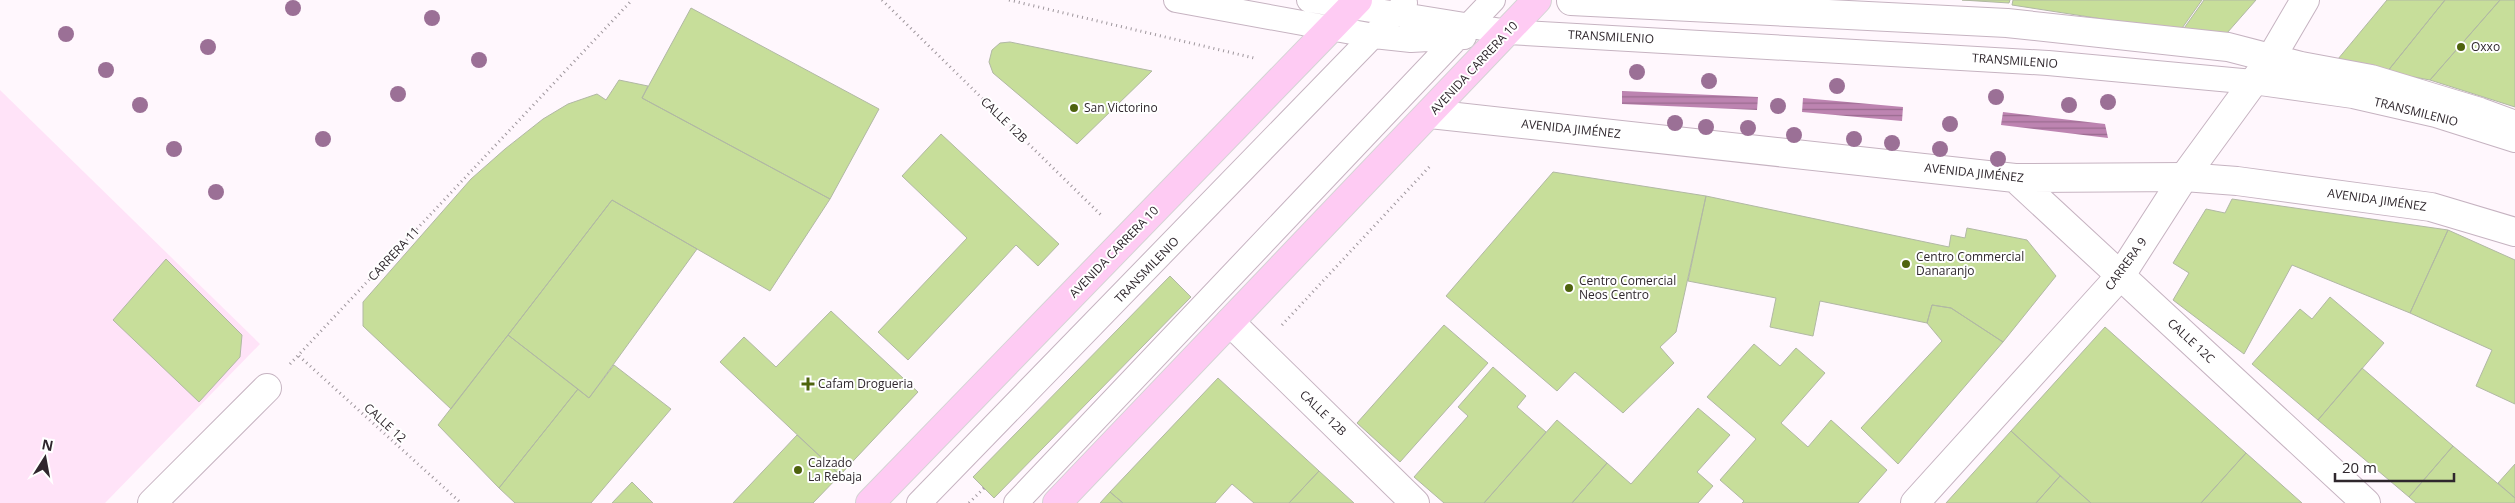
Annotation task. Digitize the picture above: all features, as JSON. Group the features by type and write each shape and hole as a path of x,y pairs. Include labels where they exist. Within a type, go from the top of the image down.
{"main road":[{"name":"AVENIDA CARRERA 10","path":"1057,503 1537,0"},
{"name":"AVENIDA CARRERA 10","path":"870,503 1355,3"}],"street":[{"name":"CARRERA 9","path":"1915,503 2121,276 2184,177 2271,58 2305,0"},
{"path":"1571,1 2006,24 2228,46 2301,66 2372,79 2480,112 2515,125"},
{"name":"AVENIDA JIMÉNEZ","path":"1430,114 2015,178 2184,177 2237,181 2431,207 2515,232"},
{"name":"CALLE 12C","path":"2015,178 2366,503"},
{"name":"CALLE 12B","path":"1230,322 1415,503"},
{"path":"152,503 267,388"}],"lane":[{"name":"TRANSMILENIO","path":"1176,0 1374,36 1411,40 1463,31 1508,32 2048,63 2253,82 2363,98 2436,115 2515,140"},
{"name":"TRANSMILENIO","path":"1309,0 1402,6 1463,31"},
{"path":"1016,503 1492,0"},
{"name":"TRANSMILENIO","path":"920,503 1402,6"}],"path":[{"name":"CARRERA 11","path":"267,388 632,0"},
{"name":"CALLE 12B","path":"882,0 1126,239"},
{"path":"1009,0 1254,58"},
{"name":"CALLE 12","path":"299,356 460,503"},
{"path":"969,503 984,488"}],"shaded area":[{"path":"0,90 260,344 105,503 0,503"},
{"path":"1622,91 1758,97 1757,110 1622,104"},
{"path":"1803,98 1903,107 1902,121 1802,112"},
{"path":"2003,112 2105,124 2108,138 2001,125"}],"building":[{"path":"1962,0 2010,0 2009,3"},
{"path":"2013,0 2202,0 2180,31 2012,5"},
{"path":"2204,0 2256,0 2227,33 2182,31"},
{"path":"2387,0 2445,0 2387,72 2333,65"},
{"path":"2445,0 2500,0 2430,80 2387,72"},
{"path":"2500,0 2515,0 2515,107 2430,80"},
{"path":"691,8 879,109 830,199 642,98"},
{"name":"San Victorino","path":"1010,42 1152,71 1077,144 993,73 989,62 992,50 1000,43"},
{"path":"619,80 648,86 642,98 830,199 770,291 612,200 451,409 363,326 363,302 471,179 505,149 543,119 568,104 597,94 606,100"},
{"path":"941,134 1059,244 1038,266 1016,245 908,360 878,332 967,238 902,176"},
{"name":"Centro Comercial Neos Centro","path":"1553,172 1706,196 1676,332 1660,347 1674,363 1623,413 1575,372 1557,391 1446,296"},
{"path":"1706,196 1949,247 1951,235 1965,238 1967,228 2027,240 2056,276 2003,342 1951,308 1932,305 1927,323 1820,301 1813,336 1770,327 1776,298 1688,281"},
{"path":"2232,199 2448,230 2410,313 2292,265 2244,354 2173,300 2189,273 2173,263 2206,209 2225,213"},
{"path":"612,200 697,249 589,398 508,335"},
{"path":"2448,230 2515,260 2515,404 2476,386 2492,350 2410,313"},
{"path":"166,259 242,335 240,357 199,402 113,320"},
{"path":"1170,276 1191,297 994,498 973,477"},
{"path":"2330,297 2384,343 2318,420 2252,364 2300,309 2312,319"},
{"path":"1932,305 1951,308 2003,342 1898,464 1861,428 1942,341 1927,323"},
{"path":"831,311 918,392 840,475 720,362 744,337 776,367"},
{"path":"1444,325 1488,363 1400,462 1357,423"},
{"path":"2105,327 2246,453 2201,503 2091,503 2011,431"},
{"path":"508,335 578,389 499,488 438,425"},
{"path":"1754,344 1780,366 1796,348 1825,373 1781,423 1808,447 1831,420 1887,470 1858,503 1742,503 1744,501 1720,480 1756,439 1707,397"},
{"path":"614,365 671,409 591,503 515,503 499,488 578,389 589,398"},
{"path":"1493,367 1526,396 1517,407 1546,432 1484,503 1444,503 1414,477 1468,416 1458,407"},
{"path":"2362,368 2453,446 2409,497 2318,420"},
{"path":"1218,378 1319,471 1289,503 1254,503 1232,484 1215,503 1123,503 1110,492"},
{"path":"1698,408 1730,435 1697,472 1713,486 1698,503 1572,503 1607,463 1631,484"},
{"path":"1557,420 1607,463 1572,503 1484,503"},
{"path":"2011,431 2060,476 2036,503 1946,503"},
{"path":"797,435 840,475 813,503 733,503"},
{"path":"2453,446 2515,498 2515,503 2416,503 2409,497"},
{"path":"2246,453 2302,503 2201,503"},
{"path":"2515,464 2515,498 2498,483"},
{"path":"1319,471 1354,503 1289,503"},
{"path":"2060,476 2091,503 2036,503"},
{"path":"632,482 653,503 612,503"},
{"path":"1110,492 1123,503 1100,503"}],"place":[{"name":"Oxxo","path":"2461,47"},
{"name":"San Victorino","path":"1074,108"},
{"name":"Centro Commercial Danaranjo","path":"1906,264"},
{"name":"Centro Comercial Neos Centro","path":"1569,288"},
{"name":"Cafam Drogueria","path":"808,384"},
{"name":"Calzado La Rebaja","path":"798,470"}]}
